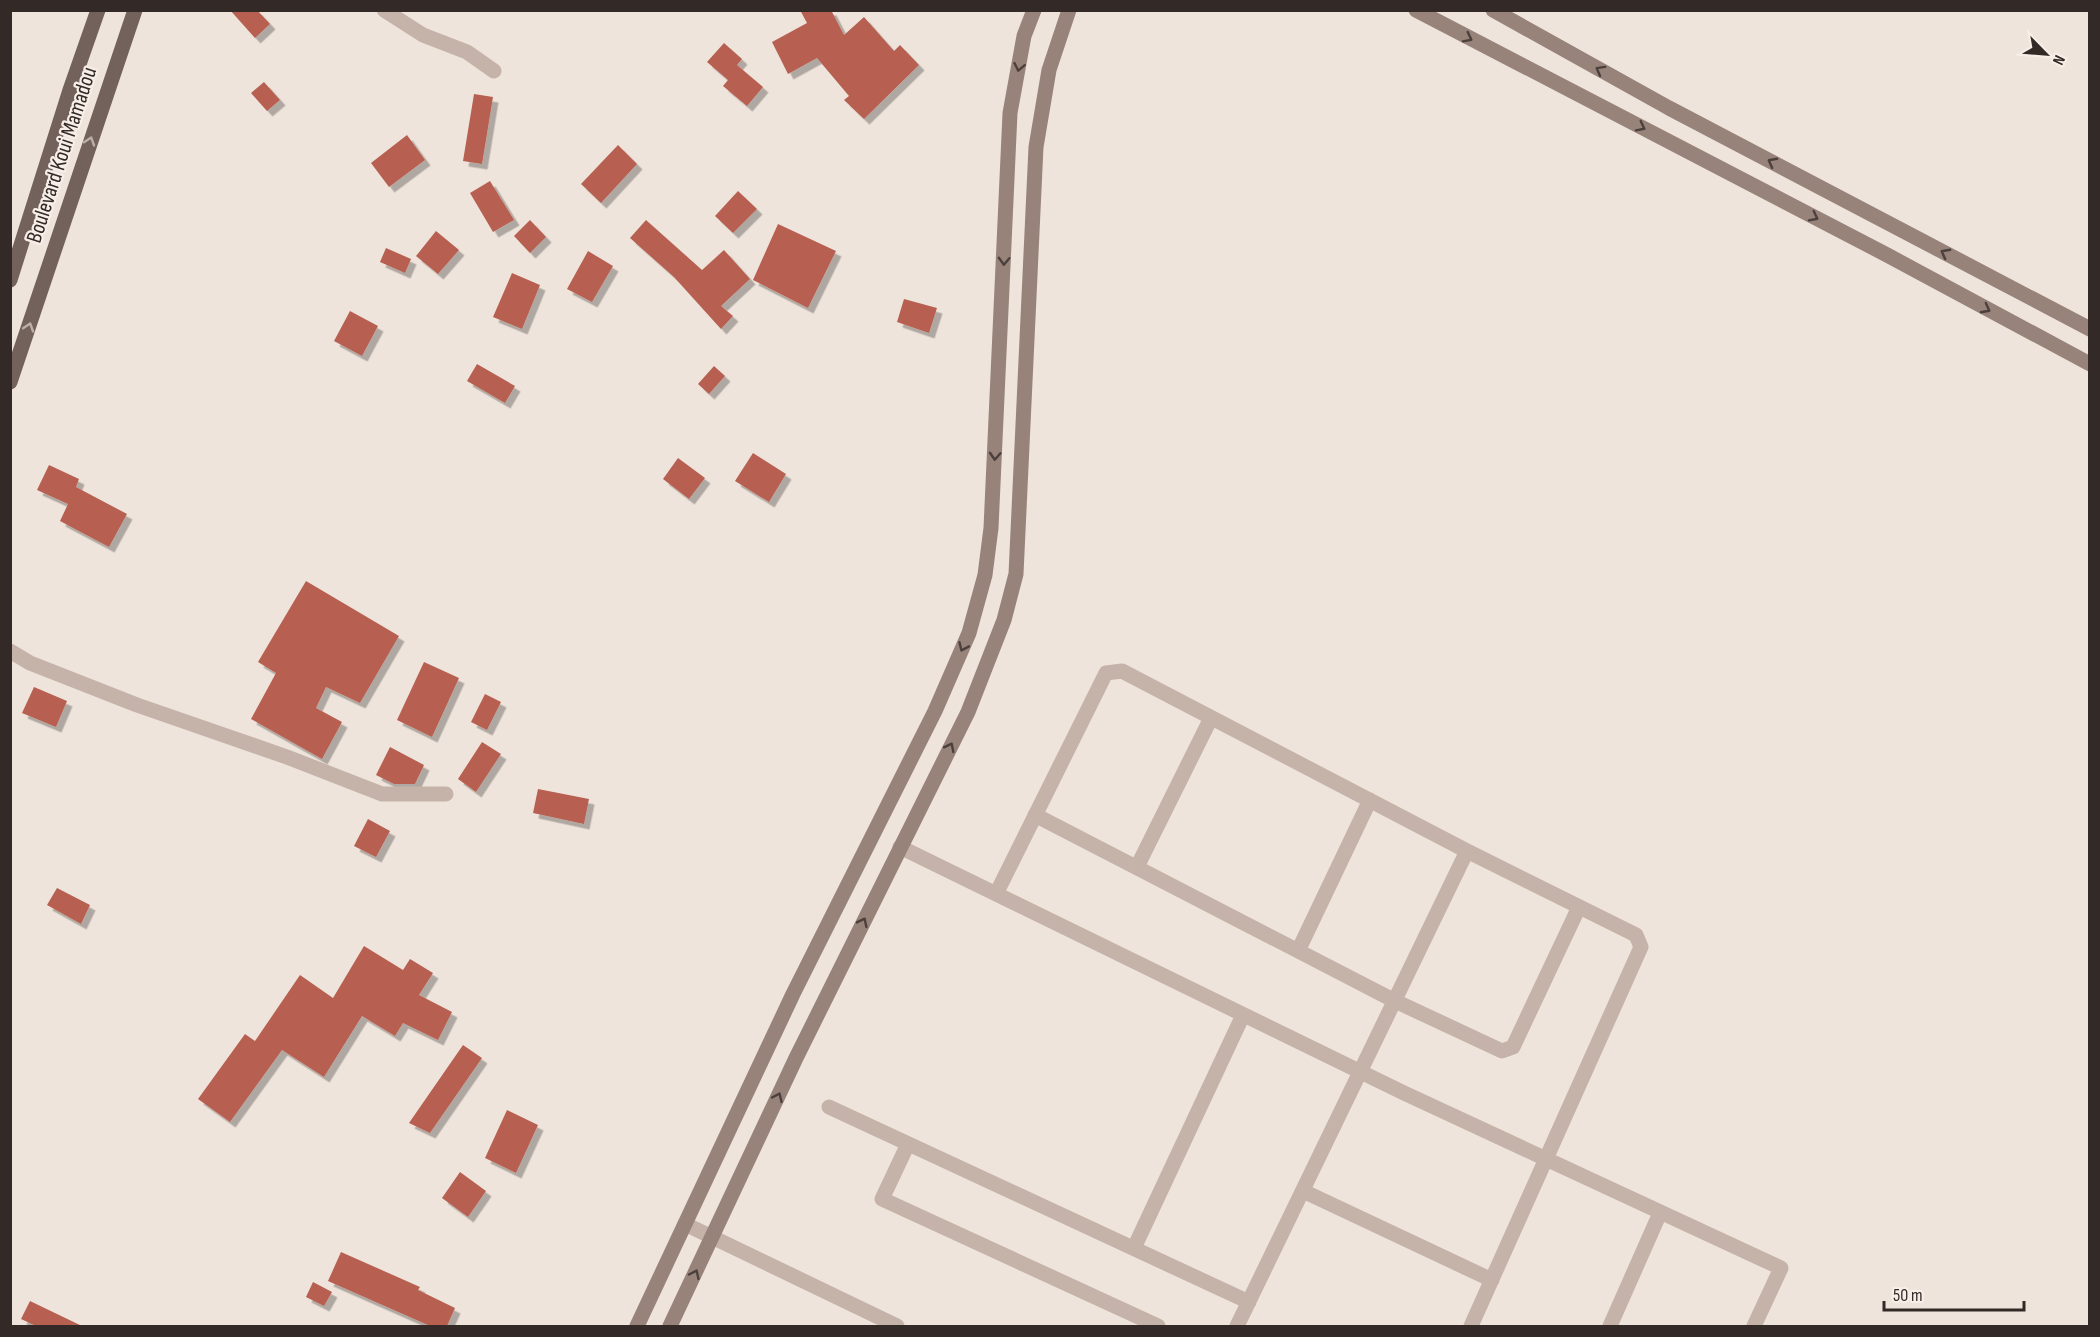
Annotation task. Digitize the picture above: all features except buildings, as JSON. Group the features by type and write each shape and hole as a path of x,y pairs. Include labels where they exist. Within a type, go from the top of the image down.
{"main road":[{"name":"Boulevard Koui Mamadou","path":"10,279 98,10"},
{"name":"Boulevard Koui Mamadou","path":"10,382 135,10"}],"street":[{"path":"384,10 423,35 467,52 494,71"},
{"path":"637,1326 793,994 935,711 969,633 985,575 991,528 1010,113 1024,36 1034,10"},
{"path":"670,1326 796,1058 968,712 1004,620 1016,573 1036,147 1049,70 1069,10"},
{"path":"1416,10 2090,364"},
{"path":"1493,10 1670,108 2090,329"},
{"path":"10,651 30,663 137,705 286,757 382,794 446,794"},
{"path":"996,894 1106,673 1122,671 1467,851 1636,935 1641,947 1471,1326"},
{"path":"1137,867 1211,718"},
{"path":"1298,951 1370,801"},
{"path":"1035,814 1395,1001 1502,1051 1513,1047 1579,907"},
{"path":"900,847 1361,1072 1781,1268 1754,1326"},
{"path":"1237,1326 1467,851"},
{"path":"1134,1248 1243,1015"},
{"path":"829,1107 1249,1302"},
{"path":"909,1144 882,1199 1158,1326"},
{"path":"1303,1191 1492,1280"},
{"path":"1610,1326 1660,1213"},
{"path":"685,1224 897,1326"}]}
